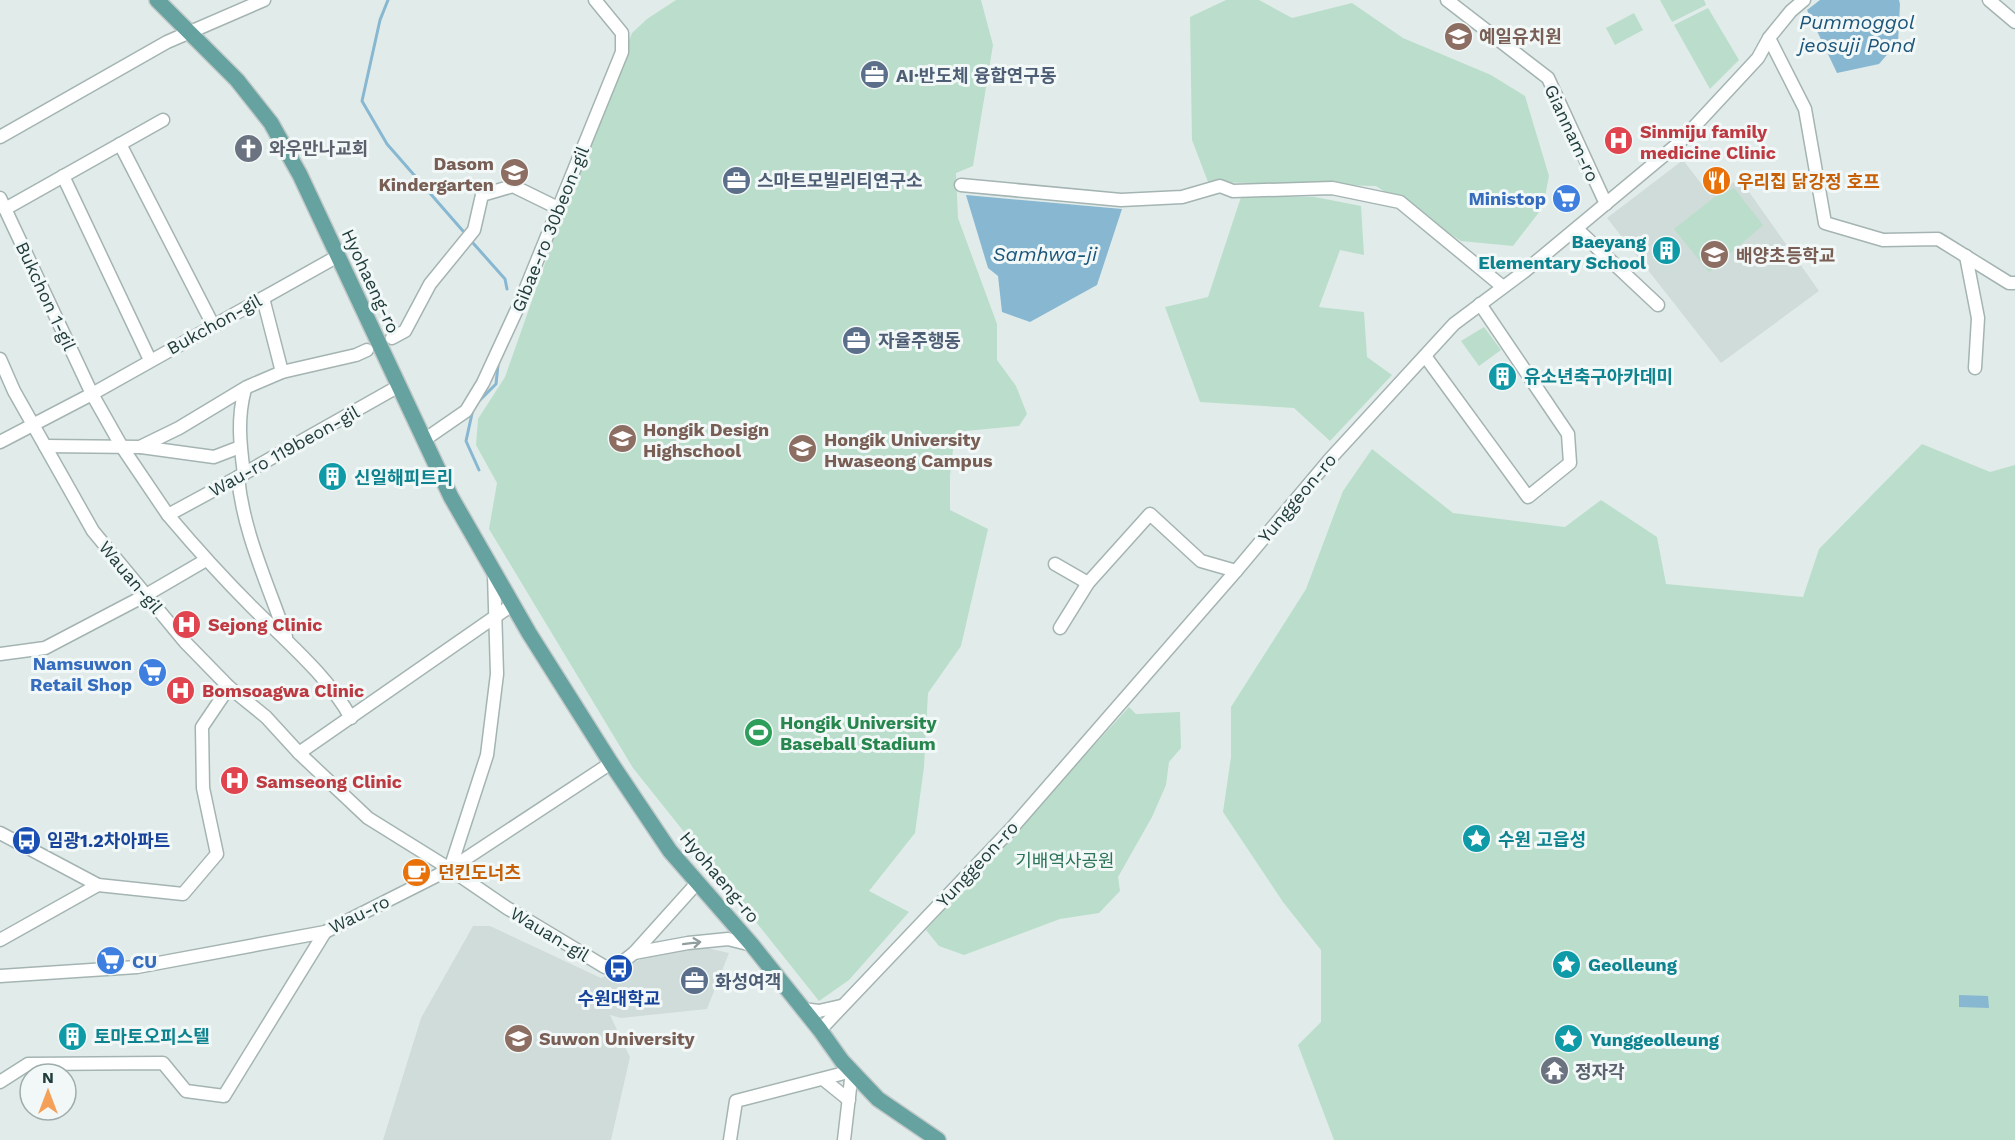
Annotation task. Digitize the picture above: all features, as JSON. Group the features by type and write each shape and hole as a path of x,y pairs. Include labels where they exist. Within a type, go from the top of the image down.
{"main road":[{"name":"Hyohaeng-ro","path":"157,0 237,80 271,123 300,175 451,497 512,605 670,851 752,945 852,1071 878,1099 938,1140"}],"street":[{"path":"0,137 158,47 264,0"},
{"name":"Gibae-ro 30beon-gil","path":"424,441 466,411 483,383 519,305 622,52 622,33 595,0"},
{"name":"Giannam-ro","path":"1447,0 1548,78 1606,204"},
{"name":"Yunggeon-ro","path":"820,1030 1012,828 1236,571 1329,459 1454,324 1577,229 1680,142 1758,58 1769,38 1791,11 1804,0"},
{"path":"1989,0 2015,22"},
{"path":"1769,38 1805,109 1826,223 1883,240 1938,238 2009,283 2015,283"},
{"path":"2,203 63,176 163,120"},
{"path":"120,144 213,325"},
{"path":"63,176 150,360"},
{"path":"961,185 1120,200 1182,197 1220,186 1233,191 1332,188 1400,202 1503,287"},
{"path":"392,338 405,331 430,284 474,230 482,195 513,186 558,208"},
{"name":"Bukchon 1-gil","path":"2,203 92,394"},
{"path":"1577,229 1658,305"},
{"name":"Bukchon-gil","path":"0,442 92,394 338,255"},
{"path":"1966,255 1978,318 1975,368"},
{"path":"262,298 282,372"},
{"path":"1425,356 1528,497 1570,463 1568,434 1480,304"},
{"name":"Wau-ro 119beon-gil","path":"140,447 179,428 244,389 282,372 356,355 367,350"},
{"name":"Wauan-gil","path":"0,359 14,391 93,531 185,642 229,687 266,717 299,753 368,818 507,908 605,967 620,964 634,952 697,883"},
{"name":"Wau-ro 119beon-gil","path":"168,515 399,386"},
{"path":"244,389 240,409 240,500 247,528 287,640"},
{"path":"92,394 122,447 168,515 206,560 324,680 344,705 351,718"},
{"name":"Wau-ro 119beon-gil","path":"45,446 140,447 214,457 240,447"},
{"path":"1060,628 1088,583 1150,514 1201,561 1236,571"},
{"path":"1,654 45,648 147,596 206,560"},
{"path":"1055,564 1088,583"},
{"path":"450,869 487,755 497,674 494,572"},
{"path":"299,753 512,605"},
{"path":"0,833 98,885 183,894 217,854 203,788 202,726 229,687"},
{"name":"Wau-ro","path":"0,976 137,967 325,932 450,869 612,763"},
{"path":"0,940 98,885"},
{"path":"0,1082 28,1064 163,1063 186,1091 224,1096 325,932"},
{"path":"634,952 728,939 752,945"},
{"path":"802,1009 819,1011 843,1006"},
{"path":"730,1140 736,1101 852,1071 844,1140"},
{"path":"823,1079 849,1100"}],"shaded area":[{"name":"배양초등학교","path":"1683,160 1710,195 1740,179 1819,291 1721,363 1607,218"},
{"name":"Suwon University","path":"473,926 490,926 601,978 652,953 703,947 729,953 707,1009 621,1018 610,1015 630,1057 611,1140 383,1140 421,1018"}],"green space":[{"path":"676,0 981,0 993,45 973,166 956,173 958,218 997,324 997,360 1016,386 1027,414 1019,426 955,432 950,476 950,510 988,529 961,646 928,693 924,767 915,833 869,891 909,912 849,980 819,1001 633,768 489,529 497,483 476,445 478,419 505,377 577,173 632,33 647,19"},
{"path":"1226,0 1259,0 1292,18 1352,3 1403,38 1491,75 1525,96 1549,176 1543,207 1513,246 1461,241 1376,186 1208,182 1192,140 1190,17"},
{"path":"1660,0 1704,0 1706,5 1672,22"},
{"path":"1708,8 1739,60 1710,89 1674,25"},
{"path":"1634,13 1643,30 1615,45 1606,28"},
{"path":"1734,188 1763,225 1709,272 1674,229 1716,196"},
{"path":"1241,197 1315,197 1361,206 1364,255 1340,250 1319,307 1364,312 1367,357 1392,375 1330,441 1294,408 1200,402 1165,307 1208,297"},
{"path":"1484,327 1501,350 1479,366 1461,341"},
{"path":"1922,444 1990,472 2015,465 2015,1140 1334,1140 1298,1045 1321,1022 1321,950 1283,902 1223,812 1231,757 1231,707 1306,589 1343,491 1372,449 1453,513 1565,527 1601,500 1657,537 1666,584 1803,597 1819,549"},
{"name":"기배역사공원","path":"1129,707 1136,714 1180,712 1181,748 1169,762 1166,785 1152,817 1118,877 1120,891 1099,913 1060,919 964,955 939,946 926,930"}],"water":[{"name":"Pummoggol jeosuji Pond","path":"1820,0 1899,0 1898,42 1879,64 1837,73 1807,10"},
{"name":"Samhwa-ji","path":"966,195 1122,209 1097,285 1030,322 1002,312 998,276 988,268"},
{"path":"1959,995 1988,996 1989,1008 1959,1007"}],"waterway":[{"path":"388,0 380,20 362,101 387,144 463,231"},
{"path":"473,243 505,279 507,289"},
{"path":"478,402 496,384 498,365"},
{"path":"473,409 466,441 479,470"}],"place":[{"name":"예일유치원","path":"1458,36"},
{"name":"AI·반도체 융합연구동","path":"875,75"},
{"name":"Sinmiju family medicine Clinic","path":"1619,141"},
{"name":"와우만나교회","path":"248,148"},
{"name":"Dasom Kindergarten","path":"515,173"},
{"name":"스마트모빌리티연구소","path":"736,180"},
{"name":"우리집 닭강정 호프","path":"1716,181"},
{"name":"Ministop","path":"1567,198"},
{"name":"Baeyang Elementary School","path":"1667,251"},
{"name":"배양초등학교","path":"1715,255"},
{"name":"자율주행동","path":"857,340"},
{"name":"유소년축구아카데미","path":"1503,376"},
{"name":"Hongik Design Highschool","path":"622,439"},
{"name":"Hongik University Hwaseong Campus","path":"803,449"},
{"name":"신일해피트리","path":"333,477"},
{"name":"Sejong Clinic","path":"187,624"},
{"name":"Namsuwon Retail Shop","path":"153,673"},
{"name":"Bomsoagwa Clinic","path":"181,690"},
{"name":"Hongik University Baseball Stadium","path":"759,732"},
{"name":"Samseong Clinic","path":"235,781"},
{"name":"수원 고읍성","path":"1477,839"},
{"name":"임광1.2차아파트","path":"26,840"},
{"name":"던킨도너츠","path":"417,872"},
{"name":"CU","path":"111,961"},
{"name":"Geolleung","path":"1567,964"},
{"name":"수원대학교","path":"619,969"},
{"name":"화성여객","path":"694,981"},
{"name":"토마토오피스텔","path":"73,1036"},
{"name":"Suwon University","path":"518,1038"},
{"name":"Yunggeolleung","path":"1569,1039"},
{"name":"정자각","path":"1554,1071"}]}
